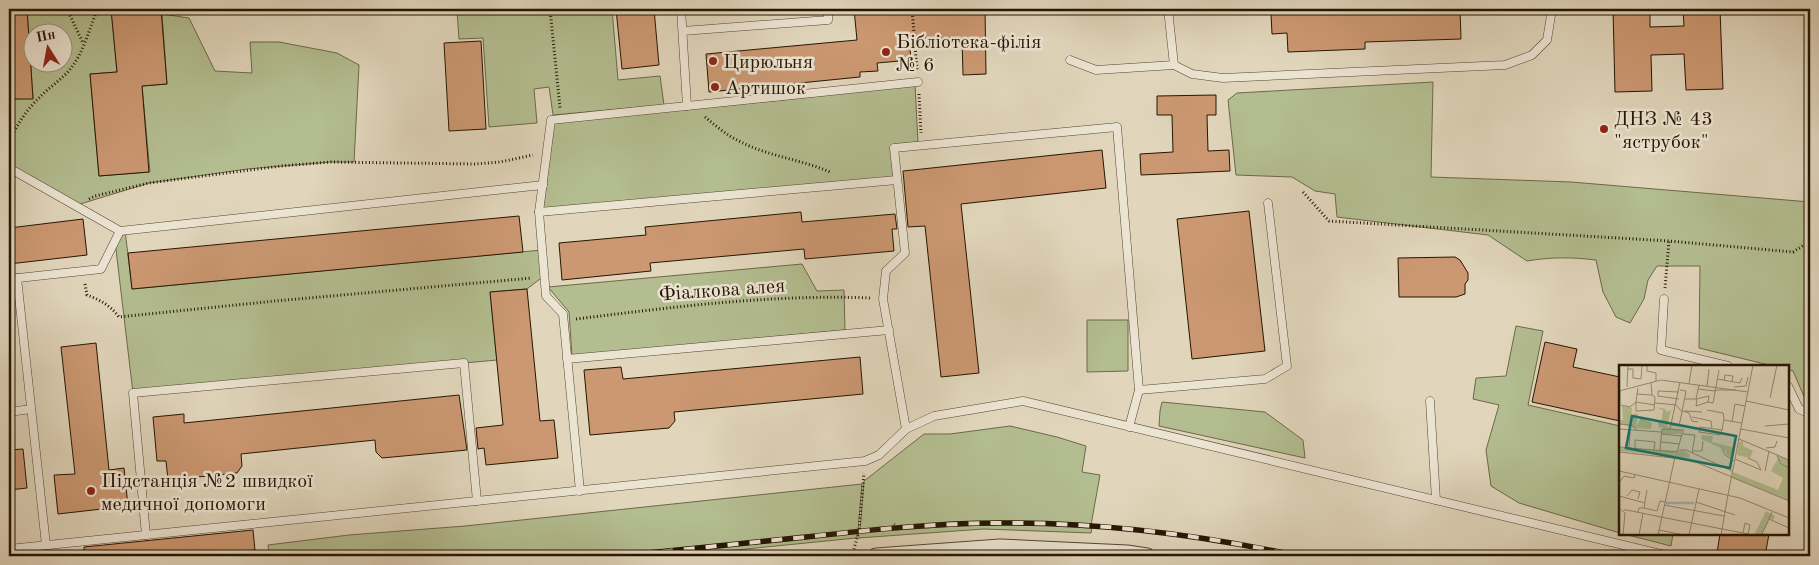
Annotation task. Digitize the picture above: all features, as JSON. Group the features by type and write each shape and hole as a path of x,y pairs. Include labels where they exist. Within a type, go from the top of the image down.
{"street":[{"path":"876,556 1000,547 1126,553 1147,556"}],"lane":[{"path":"681,9 687,106"},
{"path":"682,31 828,20 828,9"},
{"path":"1168,9 1174,65"},
{"path":"1070,60 1096,70 1174,65 1192,74 1223,78 1504,65 1532,55 1547,40 1552,9"},
{"path":"580,491 563,314 546,296 544,276 540,212 551,120 918,82"},
{"path":"906,429 883,299 886,271 905,253 894,148 1117,127 1139,390 1129,427"},
{"path":"9,168 120,230 543,185"},
{"path":"540,212 897,180"},
{"path":"1139,390 1265,379 1287,366 1268,203"},
{"path":"46,545 31,409 13,279 101,269 120,230"},
{"path":"1664,299 1661,350 1724,365"},
{"path":"567,359 889,330"},
{"path":"146,535 133,393 464,363 478,501"},
{"path":"1789,388 1799,409 1810,414"},
{"path":"9,549 865,461 879,455 906,429 934,416 1023,401 1669,556"},
{"path":"1430,401 1436,500"},
{"path":"9,412 31,409"}],"path":[{"path":"67,9 84,43"},
{"path":"9,140 15,128 39,98 70,70 80,55 98,9"},
{"path":"550,9 561,118"},
{"path":"687,106 736,140 776,156 815,165 855,184"},
{"path":"77,205 96,196 149,184 281,166 331,162 475,164 500,162 547,152"},
{"path":"1303,192 1329,221 1669,241 1793,252 1810,241"},
{"path":"1664,299 1669,241"},
{"path":"83,271 87,295 103,301 119,317 544,276"},
{"name":"Фіалкова алея","path":"563,321 703,304 803,298 883,299"},
{"path":"852,556 859,531 865,461"}],"green space":[{"path":"27,9 111,9 117,72 90,74 99,176 150,172 142,86 167,84 162,14 189,18 215,71 252,73 250,42 279,42 337,53 359,65 354,162 331,162 247,169 149,183 77,205 9,168 9,115 11,99 33,98 31,72 72,72 72,22 28,22"},
{"path":"457,9 612,9 618,80 660,76 664,105 553,115 549,87 534,89 537,123 489,127 483,38 459,39"},
{"path":"1433,82 1431,177 1571,182 1810,202 1810,402 1806,401 1793,371 1789,370 1789,365 1769,365 1699,348 1700,266 1657,266 1648,280 1644,299 1630,323 1616,317 1603,292 1596,260 1561,258 1527,261 1488,235 1337,217 1335,194 1315,191 1292,177 1236,175 1228,100 1237,93"},
{"path":"915,85 918,142 891,145 893,177 543,209 554,122"},
{"path":"125,230 132,289 542,250 544,276 527,289 490,292 497,360 133,393 115,241"},
{"path":"802,264 817,291 844,290 845,330 572,356 569,312 548,287"},
{"path":"1087,320 1128,320 1128,371 1087,372"},
{"path":"1516,326 1543,331 1528,405 1619,426 1619,533 1519,503 1491,486 1486,450 1499,405 1473,399 1476,378 1506,376"},
{"path":"1162,402 1265,412 1303,440 1305,458 1159,426"},
{"path":"1010,426 1086,446 1082,472 1100,475 1091,525 999,521 894,527 895,523 893,526 860,530 864,481 924,434 950,434"},
{"path":"862,484 858,530 601,556 269,556 268,545 349,535 465,526"},
{"path":"991,524 1092,528 1091,533 984,529 858,538 859,532"},
{"path":"858,532 856,538 676,556 626,556"},
{"path":"1628,535 1673,535 1671,546"}],"building":[{"path":"9,9 27,9 28,22 22,22 22,72 31,72 33,99 9,99"},
{"path":"111,9 161,9 167,84 142,86 149,172 99,176 90,74 117,72"},
{"path":"616,9 654,9 659,65 622,69"},
{"path":"854,9 985,9 986,74 963,75 962,38 909,38 911,60 877,63 878,71 860,72 860,77 709,92 706,54 857,40"},
{"path":"1285,9 1460,9 1461,39 1365,42 1365,49 1288,52 1287,33 1272,34 1271,14 1286,14"},
{"path":"1613,9 1650,9 1650,27 1684,26 1683,9 1720,9 1723,89 1686,90 1684,54 1651,55 1652,91 1615,92"},
{"path":"481,41 486,129 449,131 444,43"},
{"path":"1216,95 1216,115 1207,115 1208,151 1229,150 1230,171 1141,175 1140,154 1173,152 1172,115 1157,115 1157,96"},
{"path":"1102,150 1106,188 961,204 979,373 941,377 925,226 908,227 903,171"},
{"path":"1249,211 1265,351 1192,359 1177,219"},
{"path":"801,212 802,222 895,214 897,229 892,229 894,251 805,259 804,249 650,263 651,271 562,280 559,243 646,235 645,227"},
{"path":"519,216 523,252 132,289 128,253"},
{"path":"83,219 87,255 9,264 9,228"},
{"path":"1455,257 1460,260 1468,273 1465,294 1456,297 1399,297 1398,258"},
{"path":"527,289 540,421 554,420 558,458 486,465 484,448 478,449 476,428 503,425 490,292"},
{"path":"1545,342 1577,349 1573,367 1619,377 1619,421 1532,402"},
{"path":"96,343 109,470 124,468 128,506 58,514 54,475 75,474 61,347"},
{"path":"860,357 863,394 674,412 675,421 669,428 590,435 584,370 621,367 623,379"},
{"path":"459,395 467,450 382,458 376,452 375,440 241,454 242,466 237,473 168,480 166,461 157,461 153,417 184,414 184,423"},
{"path":"23,449 27,488 9,490 9,450"},
{"path":"253,530 255,550 197,556 84,556 84,547"},
{"path":"1720,535 1769,535 1765,556 1732,556 1717,553"}],"railway":[{"path":"618,556 902,527 999,523 1075,525 1150,531 1225,542 1299,556"}],"place":[{"name":"Бібліотека-філія № 6","path":"886,52"},
{"name":"Цирюльня","path":"713,61"},
{"name":"Артишок","path":"715,87"},
{"name":"ДНЗ № 43 \"яструбок\"","path":"1604,129"},
{"name":"Підстанція №2 швидкої медичної допомоги","path":"91,491"}]}
